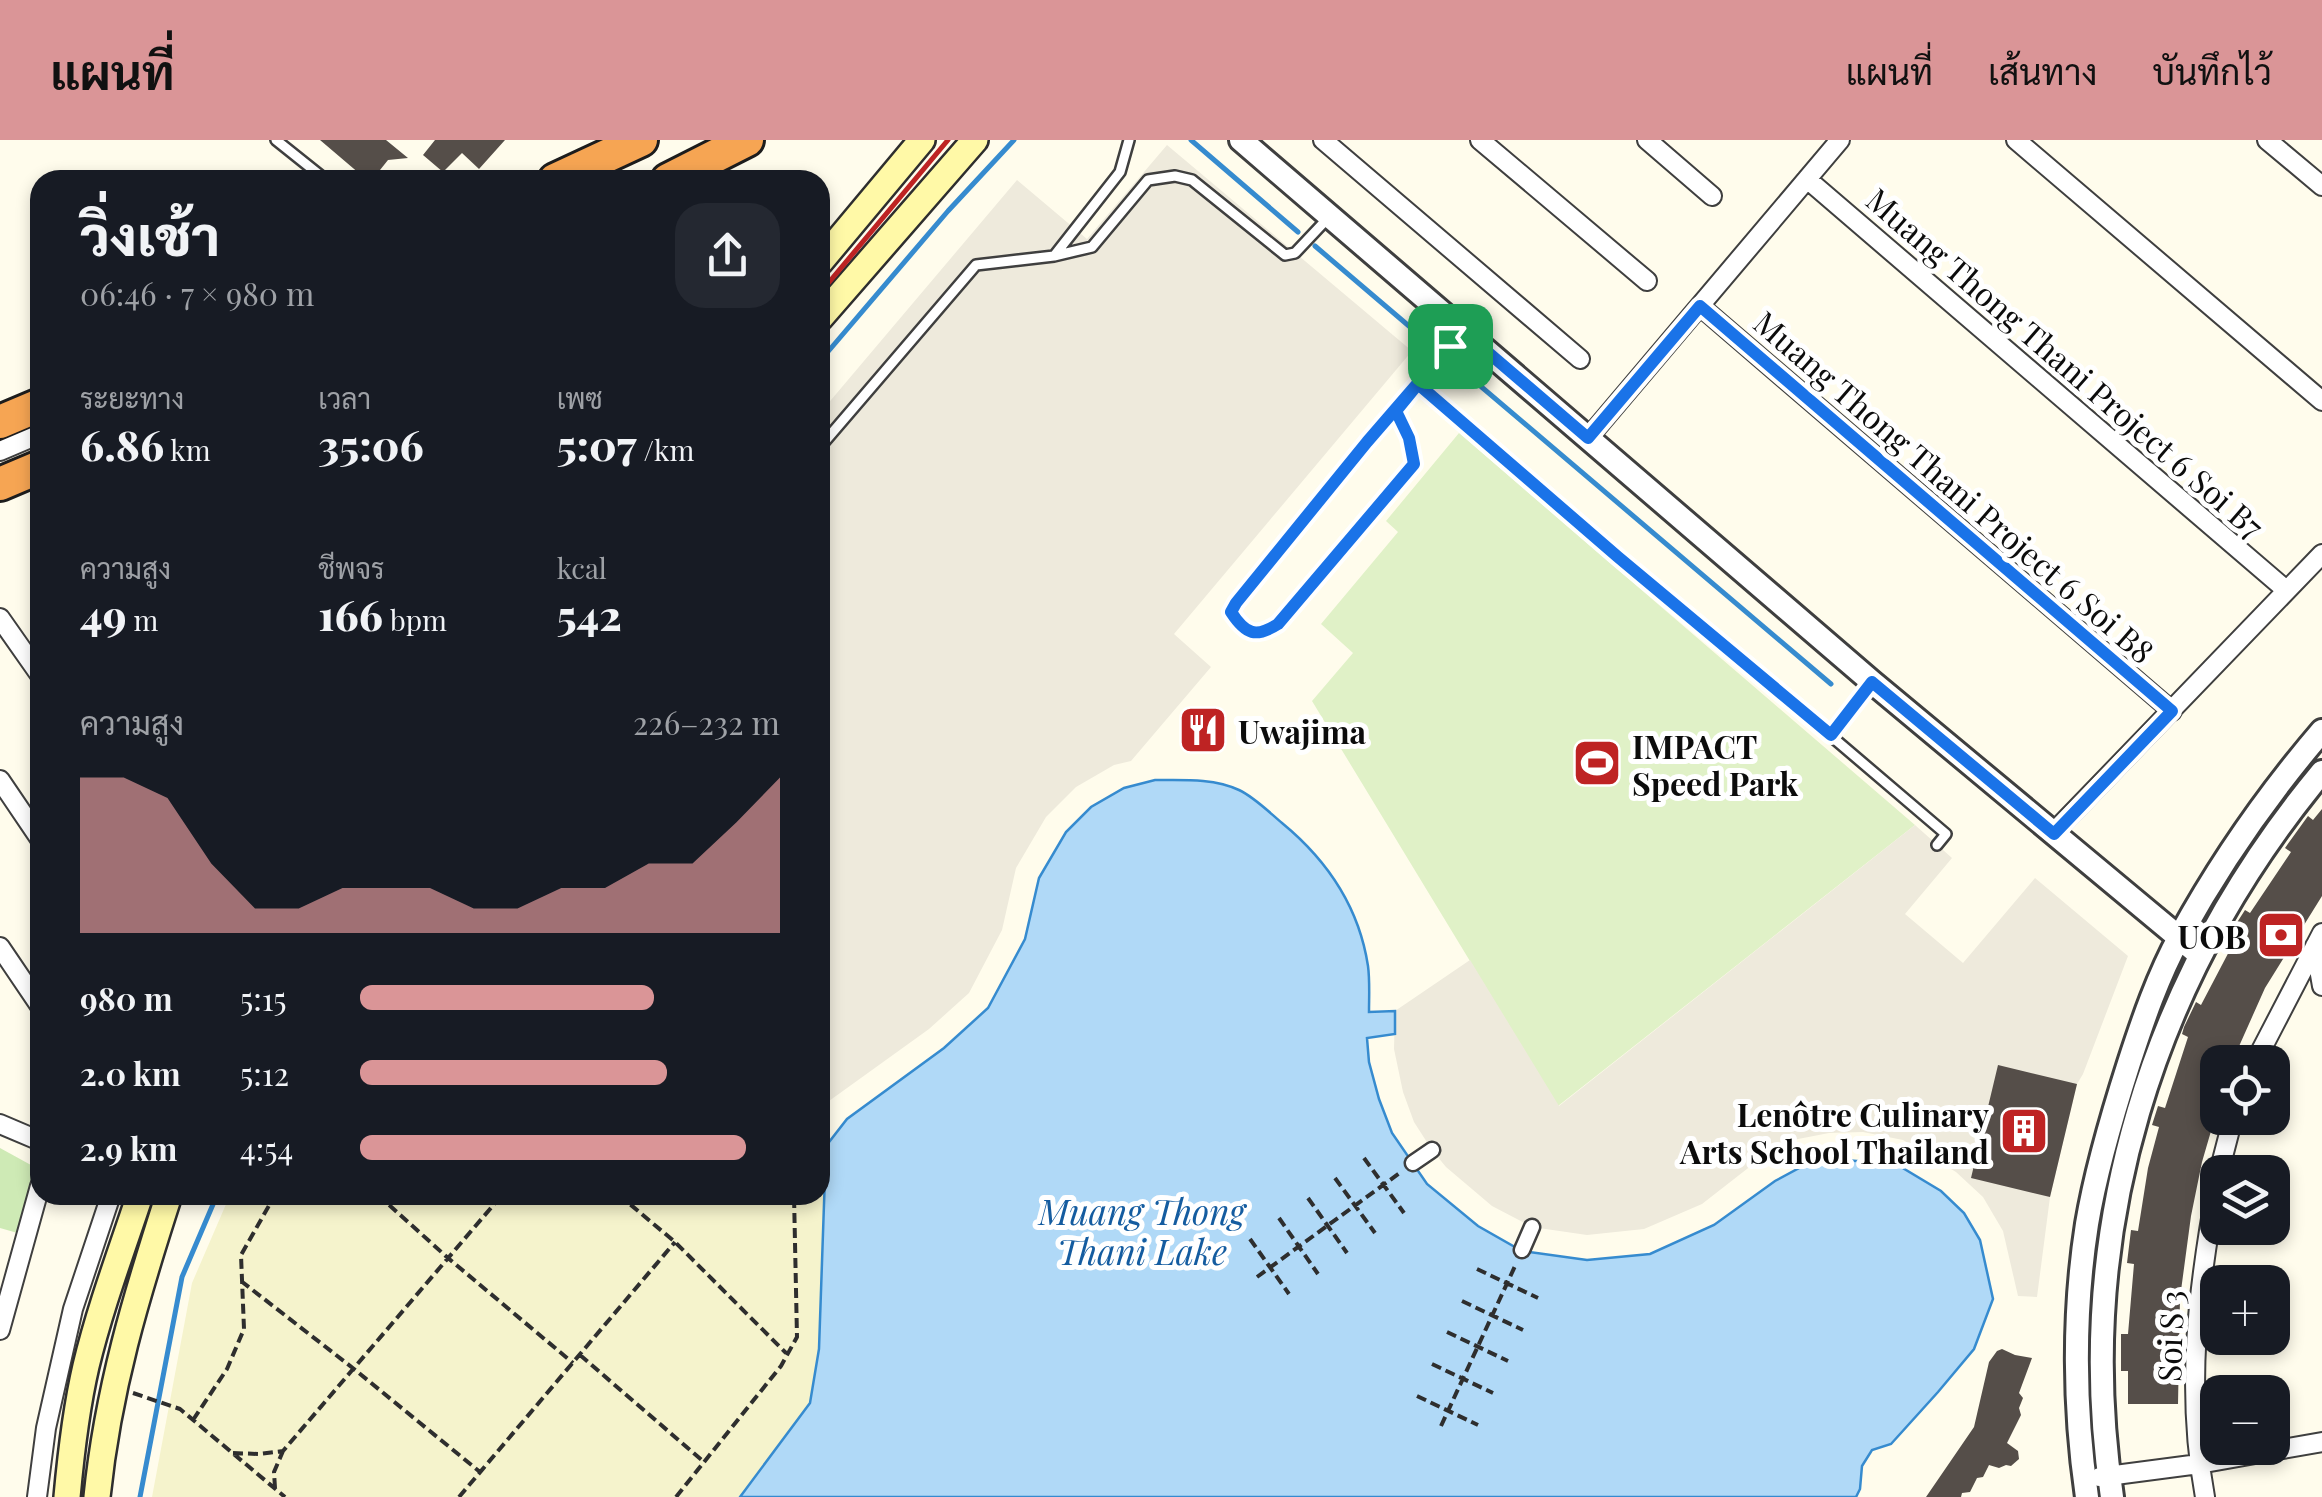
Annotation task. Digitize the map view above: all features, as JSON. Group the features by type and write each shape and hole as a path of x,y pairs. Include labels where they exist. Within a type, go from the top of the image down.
{"highway":[{"path":"577,170 641,140"},
{"path":"688,170 747,140"},
{"path":"0,422 30,410"},
{"path":"0,484 30,471"}],"main road":[{"path":"830,250 922,140"},
{"path":"830,306 974,140"},
{"path":"67,1497 73,1436 86,1369 100,1313 137,1205"},
{"path":"97,1497 114,1387 134,1302 166,1205"}],"street":[{"path":"1241,140 1872,682 2200,955"},
{"path":"1323,140 1580,360"},
{"path":"1480,140 1647,281"},
{"path":"1647,140 1712,196"},
{"path":"1588,438 1840,140"},
{"path":"2016,140 2322,400"},
{"path":"2268,140 2322,186"},
{"name":"Muang Thong Thani Project 6 Soi B7","path":"1807,179 2286,590"},
{"name":"Muang Thong Thani Project 6 Soi B8","path":"1700,306 2172,711"},
{"path":"0,451 30,438"},
{"path":"2054,834 2322,554"},
{"path":"0,618 30,661"},
{"path":"2322,730 2238,838 2178,939 2143,1019 2102,1154 2087,1225 2077,1374 2086,1488 2322,1442"},
{"path":"2110,1486 2100,1355 2110,1228 2145,1090 2200,955 2278,829 2322,772"},
{"path":"0,780 30,824"},
{"path":"2318,939 2322,986"},
{"path":"2264,1045 2318,939"},
{"path":"0,947 30,991"},
{"path":"0,1124 30,1137"},
{"path":"1413,1163 1432,1150"},
{"path":"0,1330 5,1290 34,1205"},
{"path":"37,1497 46,1428 73,1309 108,1205"},
{"path":"1522,1250 1532,1227"},
{"name":"Soi S 3","path":"2205,1245 2194,1359 2199,1464 2205,1497"}],"lane":[{"path":"276,140 314,170"},
{"path":"1054,256 1120,172 1128,140"},
{"path":"830,435 976,265 1054,256 1092,247 1148,180 1175,176 1192,180 1285,255 1296,253 1330,216"},
{"path":"1396,411 1409,438 1414,464 1278,624 1264,632 1250,632 1231,612 1236,603 1367,442 1463,331"},
{"path":"1418,384 1946,834 1937,845"},
{"path":"1831,735 1872,682"}],"path":[{"path":"1364,1158 1404,1213"},
{"path":"1257,1277 1413,1163"},
{"path":"1335,1178 1375,1233"},
{"path":"1308,1198 1347,1253"},
{"path":"194,1420 226,1370 244,1329 241,1255 270,1205"},
{"path":"389,1205 573,1363"},
{"path":"275,1488 274,1472 284,1451 493,1205"},
{"path":"631,1205 675,1242 788,1354"},
{"path":"676,1497 782,1366 797,1337 794,1205"},
{"path":"1278,1218 1318,1274"},
{"path":"1250,1239 1289,1294"},
{"path":"459,1497 675,1242"},
{"path":"1442,1426 1522,1250"},
{"path":"1477,1269 1538,1298"},
{"path":"241,1281 480,1472"},
{"path":"1462,1302 1523,1330"},
{"path":"1447,1332 1508,1361"},
{"path":"580,1354 704,1462"},
{"path":"1432,1364 1493,1393"},
{"path":"114,1387 180,1409 285,1497"},
{"path":"1417,1396 1478,1425"},
{"path":"233,1453 284,1451"}],"shaded area":[{"path":"1167,145 1412,351 1174,634 1211,667 1131,761 1114,765 1076,787 1046,817 1016,868 1002,930 969,993 929,1029 830,1100 830,401 1017,180 1087,239"},
{"path":"1915,825 1952,858 1905,914 1963,963 2035,878 2128,956 2077,1084 2050,1197 2037,1297 2018,1296 2003,1231 1983,1197 1956,1172 1903,1140 1863,1132 1793,1140 1761,1158 1702,1204 1644,1229 1587,1235 1532,1227 1492,1206 1446,1167 1414,1122 1394,1049 1395,1011 1470,960 1559,1106"},
{"path":"226,1205 824,1205 819,1349 810,1403 740,1497 152,1497 192,1283"}],"green space":[{"name":"IMPACT Speed Park","path":"1459,433 1915,825 1558,1106 1312,701 1353,653 1321,624 1398,532 1386,521"},
{"path":"0,1148 30,1164 30,1204 21,1234 0,1228"}],"water":[{"name":"Muang Thong Thani Lake","path":"1155,780 1229,786 1256,801 1298,837 1327,869 1349,905 1364,944 1369,1012 1395,1011 1395,1034 1367,1038 1369,1062 1392,1133 1427,1184 1478,1226 1522,1251 1587,1260 1650,1254 1714,1225 1803,1166 1831,1159 1896,1164 1941,1191 1964,1213 1980,1240 1993,1299 1974,1349 1891,1444 1872,1450 1862,1466 1856,1497 740,1497 810,1403 819,1349 824,1205 830,1205 830,1141 847,1119 944,1048 988,1008 1025,939 1039,878 1066,832 1091,807 1124,788"}],"building":[{"path":"320,140 386,140 408,158 388,160 380,170 355,170"},
{"path":"435,140 505,140 479,169 462,153 445,170 423,155"},
{"path":"2322,809 2322,896 2265,988 2240,1045 2200,1045 2200,1135 2210,1135 2204,1155 2200,1155 2180,1298 2178,1404 2128,1404 2128,1371 2121,1371 2121,1334 2128,1334 2134,1264 2127,1263 2131,1230 2138,1231 2159,1127 2152,1125 2158,1106 2165,1108 2188,1037 2182,1034 2184,1027 2196,1002 2201,1005 2233,944 2226,940 2245,910 2250,913 2291,852 2285,848 2308,816 2313,820"},
{"name":"Lenôtre Culinary Arts School Thailand","path":"1998,1065 2077,1084 2050,1197 1971,1178"},
{"path":"2002,1349 2032,1358 2019,1393 2023,1398 2021,1415 2007,1443 2018,1451 2019,1459 2011,1466 1989,1465 1970,1492 1962,1493 1961,1497 1926,1497 1974,1427 1989,1362"}],"waterway":[{"path":"830,349 1014,140"},
{"path":"1191,140 1298,232"},
{"path":"1315,246 1423,338"},
{"path":"1458,367 1831,684"},
{"path":"140,1497 182,1277 213,1205"}],"railway":[{"path":"830,281 948,140"}],"place":[{"name":"Uwajima","path":"1203,730"},
{"name":"IMPACT Speed Park","path":"1597,763"},
{"name":"UOB","path":"2281,935"},
{"name":"Lenôtre Culinary Arts School Thailand","path":"2024,1131"}],"route":[{"path":"1700,306 2172,711 2054,834 1872,682 1831,735 1418,384 1396,411 1409,438 1414,464 1278,624 1264,632 1250,632 1231,612 1236,603 1367,442 1450,346 1463,331 1588,438 1700,306"}]}
